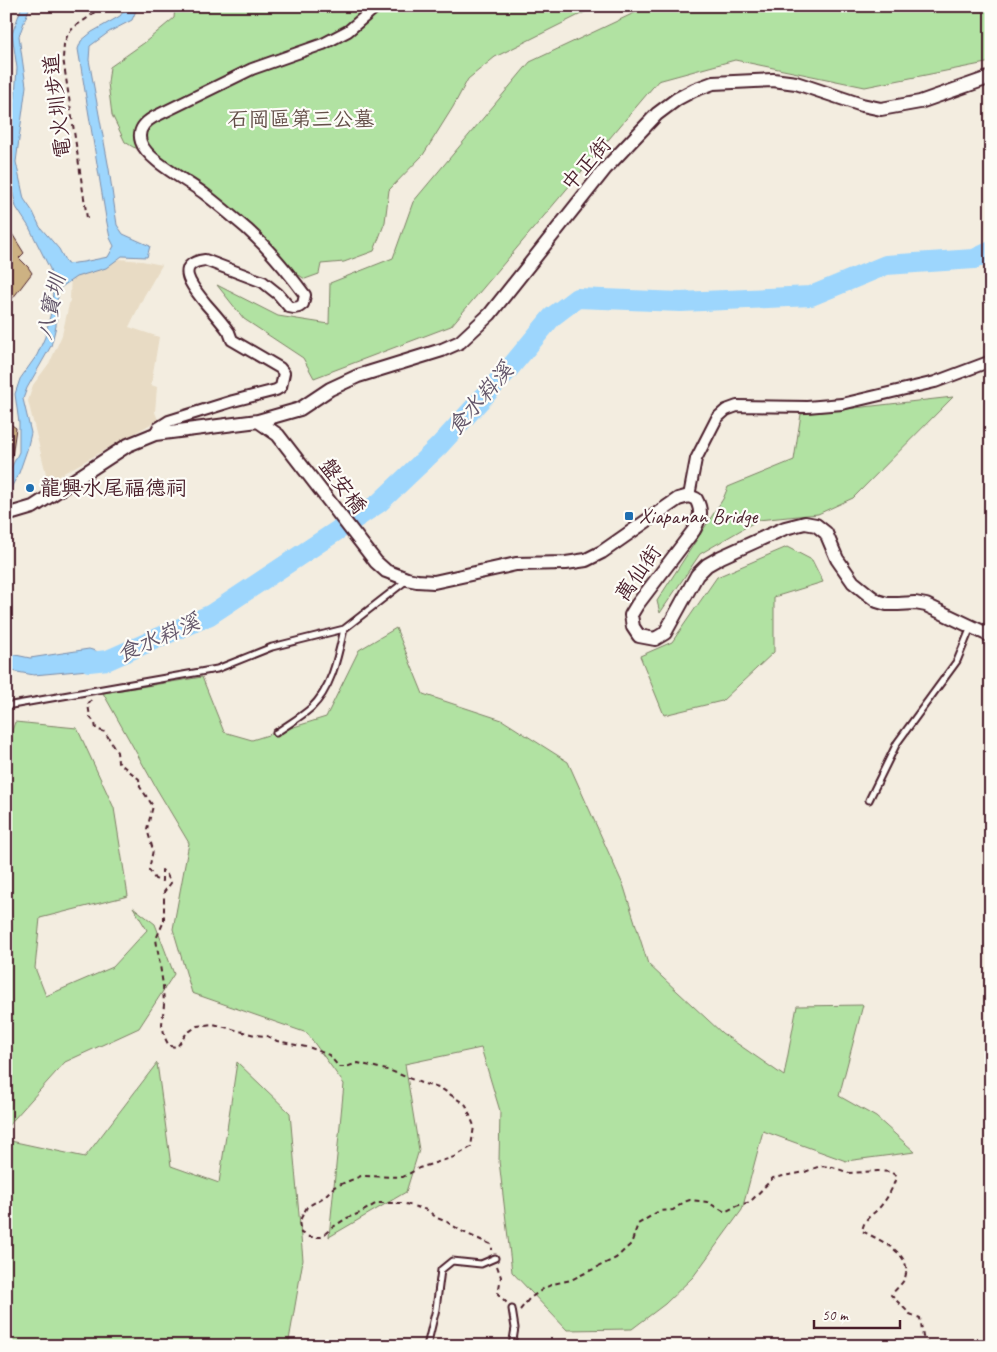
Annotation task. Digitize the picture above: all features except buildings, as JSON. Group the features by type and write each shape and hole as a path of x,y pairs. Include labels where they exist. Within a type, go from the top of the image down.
{"street":[{"path":"155,434 158,428 169,421 281,387 284,373 280,368 232,340 229,332 191,285 188,274 193,264 205,260 262,282 278,294 289,307 299,307 303,304 305,295 289,272 248,230 204,193 178,178 150,154 141,142 140,134 142,127 154,117 252,69 323,44 348,31 377,6"},
{"name":"中正街","path":"6,515 34,507 128,445 155,434 258,421 300,409 330,389 358,376 442,350 460,342 490,314 606,169 658,114 677,99 694,90 713,83 773,80 796,83 854,103 881,109 920,102 991,77"},
{"path":"689,496 696,459 717,418 726,410 737,406 808,407 842,404 935,382 991,361"},
{"name":"盤安橋","path":"258,421 278,435 376,562"},
{"name":"萬仙街","path":"376,562 386,571 407,579 434,582 516,564 566,563 586,560 602,552 678,499 689,496 696,499 700,507 699,518 694,530 631,615 633,627 639,636 655,639 664,633 697,575 707,565 721,556 785,528 805,523 816,525 826,533 836,559 853,582 877,600 887,604 915,603 926,605 991,636"}],"lane":[{"path":"6,706 217,669 272,647 344,629 407,579"},
{"path":"869,800 897,743 957,661 971,627"},
{"path":"276,733 311,708 321,696 336,665 344,629"},
{"path":"427,1346 436,1309 441,1270 452,1261 481,1264 495,1258"},
{"path":"512,1309 514,1328 512,1346"}],"path":[{"name":"電火圳步道","path":"87,218 63,58 64,44 68,34 101,6"},
{"path":"98,690 88,704 90,717 95,723 96,729 105,732 117,752 118,762 139,779 140,787 153,806 147,829 153,850 149,870 155,879 162,882 162,870 171,883 164,892 164,921 156,939 163,984 164,1005 162,1024 165,1038 170,1046 177,1047 186,1034 197,1026 213,1024 255,1035 267,1036 277,1041 311,1048 329,1055 338,1067 346,1067 358,1063 391,1071 422,1083 442,1088 466,1105 474,1126 470,1146 454,1156 419,1168 403,1177 361,1176 334,1187 324,1197 308,1207 299,1222 300,1233 309,1237 321,1237 347,1218 377,1203 402,1204 427,1210 437,1218 492,1245 492,1251 502,1277 498,1294 512,1309 520,1310 529,1299 543,1288 571,1280 616,1258 631,1244 638,1224 659,1211 672,1210 690,1200 707,1202 725,1212 750,1202 773,1178 805,1172 820,1166 833,1167 849,1173 891,1172 896,1176 891,1191 879,1208 864,1221 862,1231 895,1249 902,1256 906,1272 904,1281 891,1295 910,1314 920,1318 923,1337 930,1346"}],"shaded area":[{"path":"6,6 12,6 15,11 8,27 6,73"},
{"path":"119,259 162,265 129,327 159,337 151,385 157,387 155,412 158,420 48,482 28,401 33,385 50,362 62,335 70,300 71,267"}],"green space":[{"name":"石岡區第三公墓","path":"175,6 597,6 495,57 468,79 423,155 389,190 385,222 374,251 344,262 321,264 319,274 305,279 294,272 250,223 226,204 157,155 133,147 125,142 112,115 108,83 110,67 144,43 174,18"},
{"path":"649,6 991,6 991,62 865,87 735,60 658,81 451,326 314,378 303,358 244,319 217,285 278,316 329,324 330,283 393,258 413,202 530,62"},
{"path":"953,397 853,498 818,514 758,520 700,554 660,613 657,601 723,499 728,487 794,460 801,414"},
{"path":"787,547 812,560 823,582 774,597 774,652 722,701 664,715 640,656 672,642 717,577"},
{"path":"396,628 423,694 502,720 568,762 624,887 648,964 722,1033 784,1076 797,1006 863,1005 839,1096 876,1117 915,1152 846,1161 763,1131 742,1210 693,1277 665,1304 632,1329 567,1330 512,1272 499,1161 500,1111 481,1048 405,1064 419,1150 406,1192 329,1237 344,1084 307,1033 192,993 173,929 189,843 103,693 202,677 224,732 252,740 326,717 359,650"},
{"path":"15,722 77,728 114,808 128,896 40,918 35,968 46,996 113,967 147,930 133,907 155,924 174,974 139,1028 65,1062 6,1128 6,747"},
{"path":"237,1062 290,1113 303,1260 288,1346 6,1346 6,1140 85,1157 157,1063 171,1166 219,1183"}],"water":[{"name":"八寶圳","path":"22,6 30,6 19,36 26,86 16,162 24,199 40,227 59,249 67,264 108,257 114,246 110,238 106,218 78,49 81,41 92,32 120,16 127,6 138,6 132,20 109,32 90,46 89,60 117,225 123,234 150,246 147,257 122,256 106,268 76,277 60,288 57,301 56,326 51,346 27,388 23,399 31,433 19,473 12,486 6,542 6,478 19,452 19,423 15,394 20,379 37,355 45,337 52,308 53,288 50,269 29,227 16,207 11,186 7,143 15,97 17,68 12,34"},
{"path":"89,649 115,657 113,664 88,670 34,675 6,670 6,653 30,658"}],"waterway":[{"name":"食水嵙溪","path":"89,662 108,660 210,615 379,503 439,446 508,370 552,317 577,298 681,302 811,296 886,265 974,259 991,251"}],"place":[{"name":"龍興水尾福德祠","path":"30,488"},
{"name":"Xiapanan Bridge","path":"629,516"}]}
